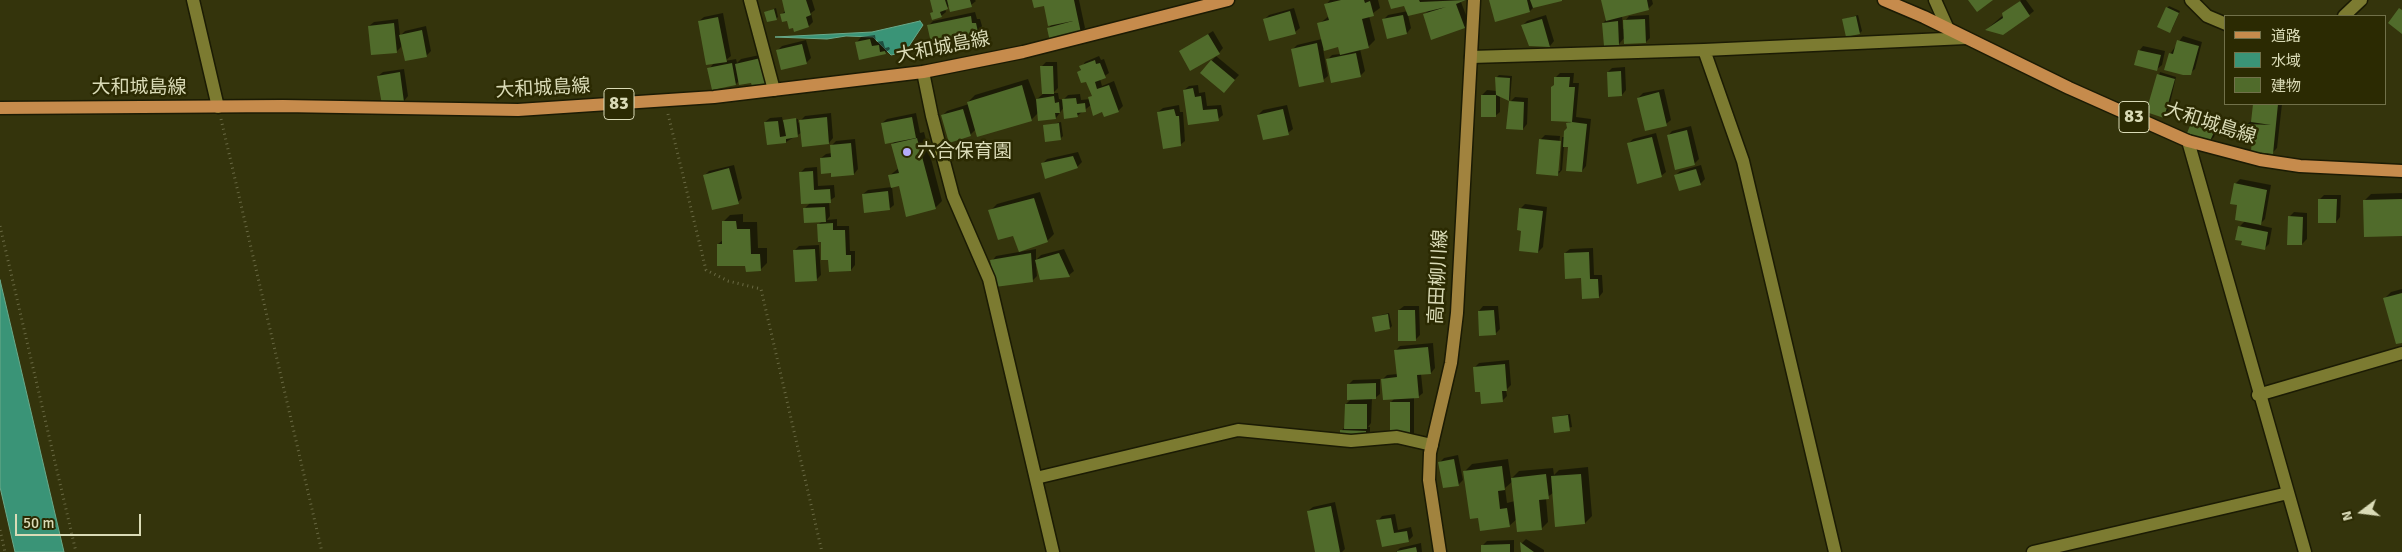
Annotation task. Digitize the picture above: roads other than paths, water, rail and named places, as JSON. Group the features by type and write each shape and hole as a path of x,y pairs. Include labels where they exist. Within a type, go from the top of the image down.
{"main road":[{"name":"大和城島線","path":"0,108 218,107 508,110 665,101 924,72 1023,52 1228,0"},
{"name":"高田柳川線","path":"1440,552 1429,480 1432,445 1451,363 1457,313 1474,0"},
{"name":"大和城島線","path":"1884,0 2069,88 2188,141 2260,160 2300,166 2402,171"}],"street":[{"path":"193,0 218,107"},
{"path":"750,0 774,90"},
{"path":"1935,0 1948,29"},
{"path":"2191,0 2206,16 2224,23"},
{"path":"2345,15 2361,0"},
{"path":"1471,57 1704,50 1966,38"},
{"path":"1704,50 1743,161 1834,552"},
{"path":"924,72 932,116 953,196 989,278 1053,552"},
{"path":"2188,141 2258,395 2305,552"},
{"path":"2258,395 2402,353"},
{"path":"1036,478 1238,430 1351,442 1397,437 1432,445"},
{"path":"2033,552 2288,493"}],"water":[{"path":"920,21 923,25 905,52 891,55 873,37 846,36 827,39 775,37 872,32"},
{"path":"0,280 64,552 15,552 0,487"}],"place":[{"name":"六合保育園","path":"907,152"}]}
